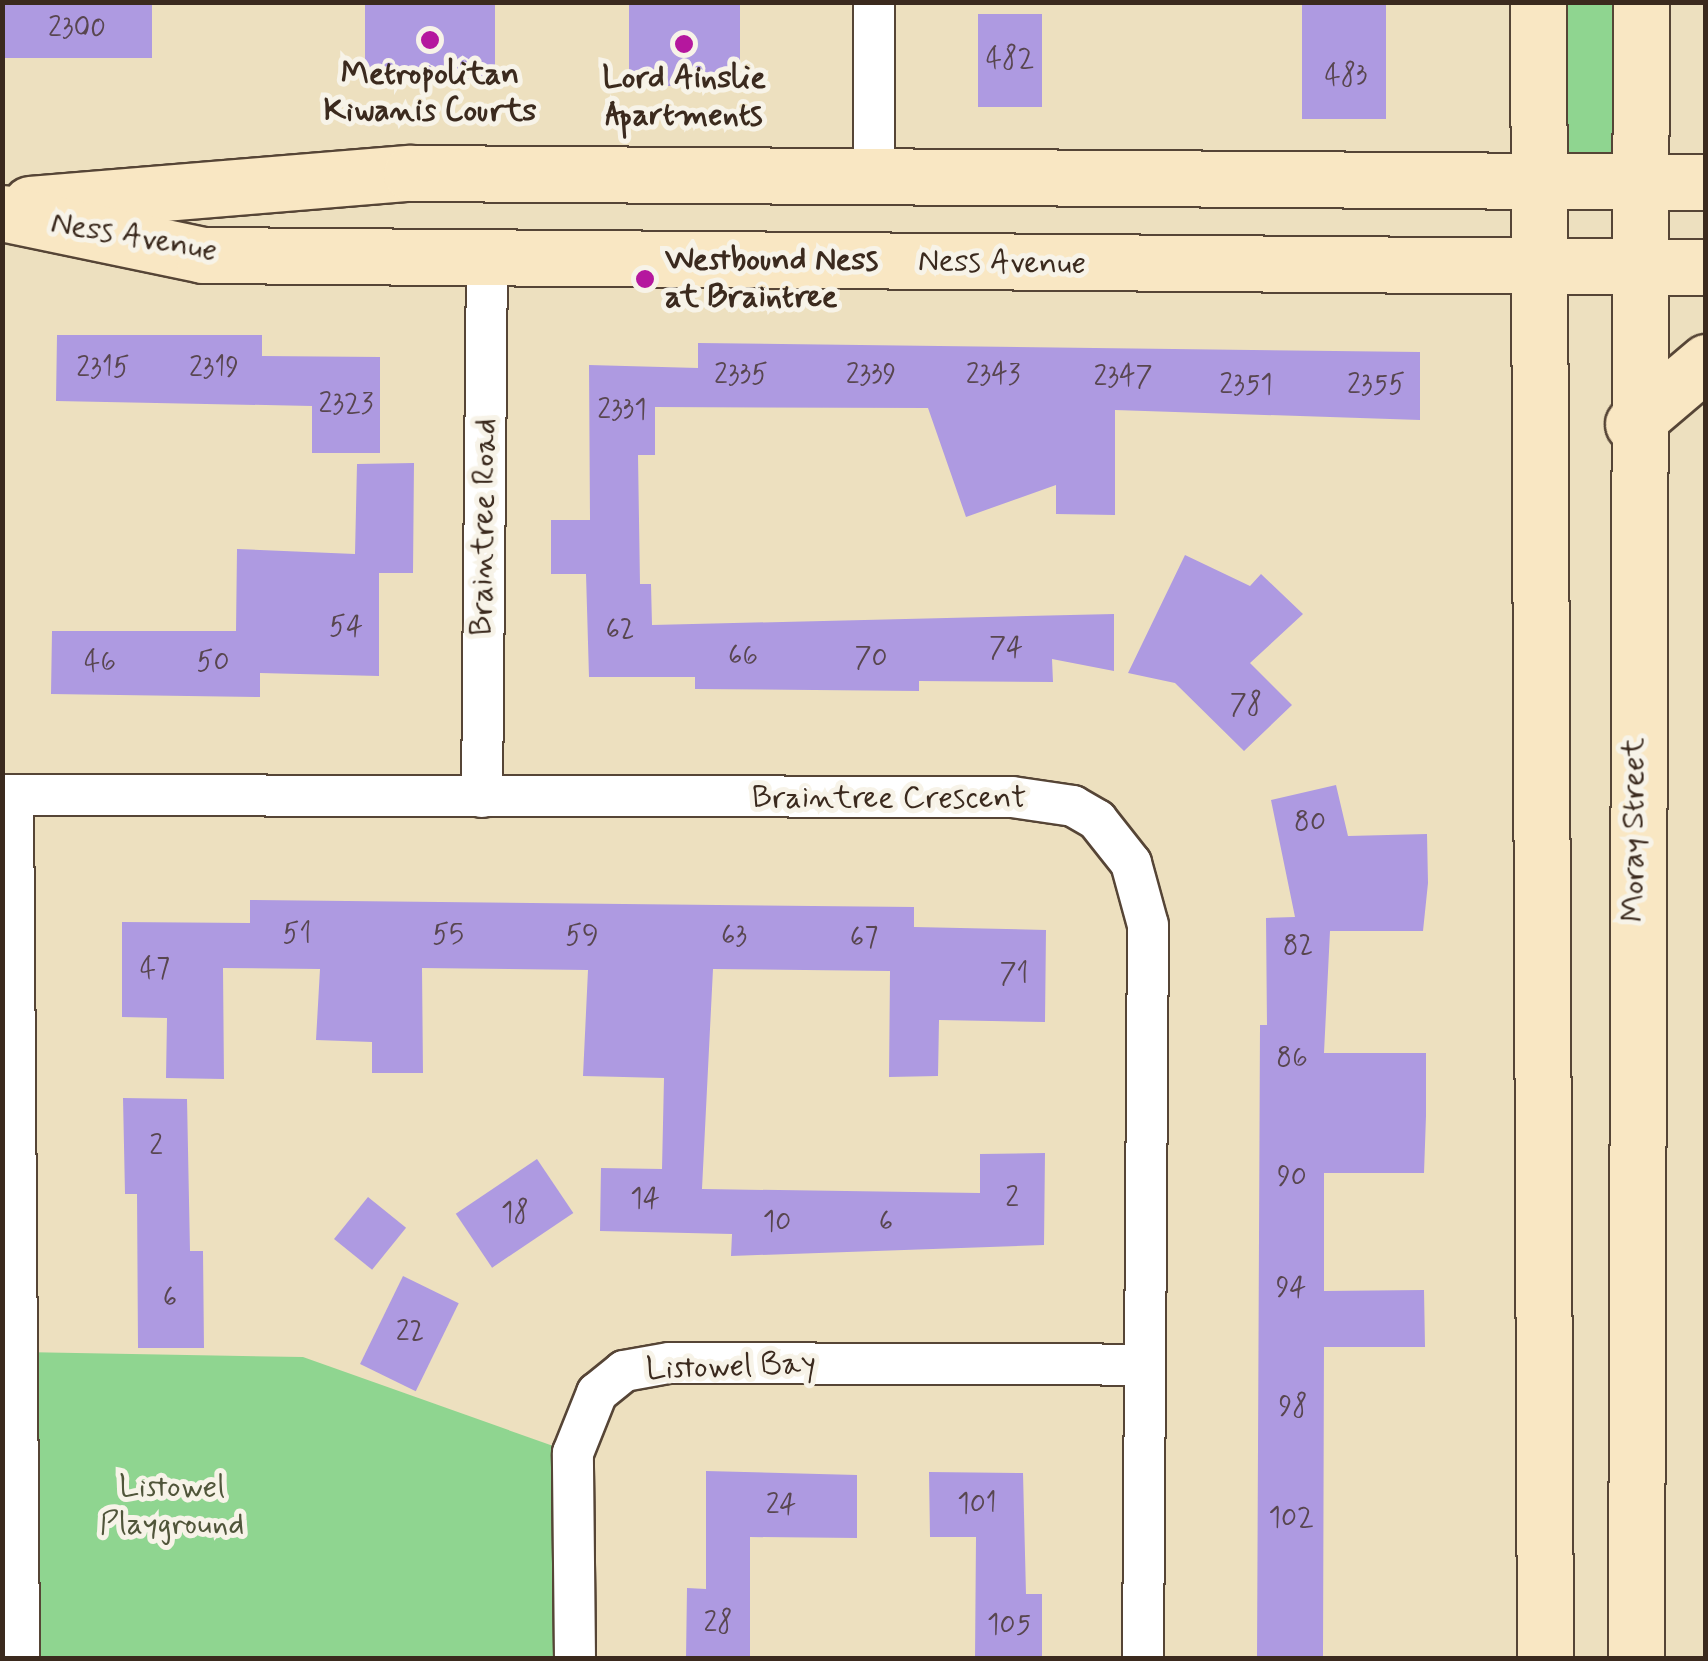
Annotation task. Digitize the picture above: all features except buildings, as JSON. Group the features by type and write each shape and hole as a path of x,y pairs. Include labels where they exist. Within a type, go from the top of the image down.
{"main road":[{"path":"1538,2 1546,1658"},
{"name":"Moray Street","path":"1636,1658 1633,424 1641,2"},
{"name":"Ness Avenue","path":"2,210 411,173 1706,182"},
{"name":"Ness Avenue","path":"2,210 203,255 1706,267"},
{"path":"1633,424 1706,362"}],"street":[{"path":"874,2 874,177"},
{"name":"Braintree Road","path":"482,797 487,258"},
{"path":"8,795 19,1658"},
{"name":"Braintree Crescent","path":"8,795 1012,796 1073,806 1097,820 1132,862 1148,925 1143,1658"},
{"name":"Listowel Bay","path":"575,1658 573,1453 596,1393 624,1371 669,1363 1144,1365"}],"green space":[{"path":"1538,3 1641,3 1641,179 1538,179"},
{"name":"Listowel Playground","path":"21,1352 303,1357 573,1453 575,1658 19,1658"}],"place":[{"name":"Metropolitan Kiwanis Courts","path":"430,40"},
{"name":"Lord Ainslie Apartments","path":"684,44"},
{"name":"Westbound Ness at Braintree","path":"645,279"}]}
